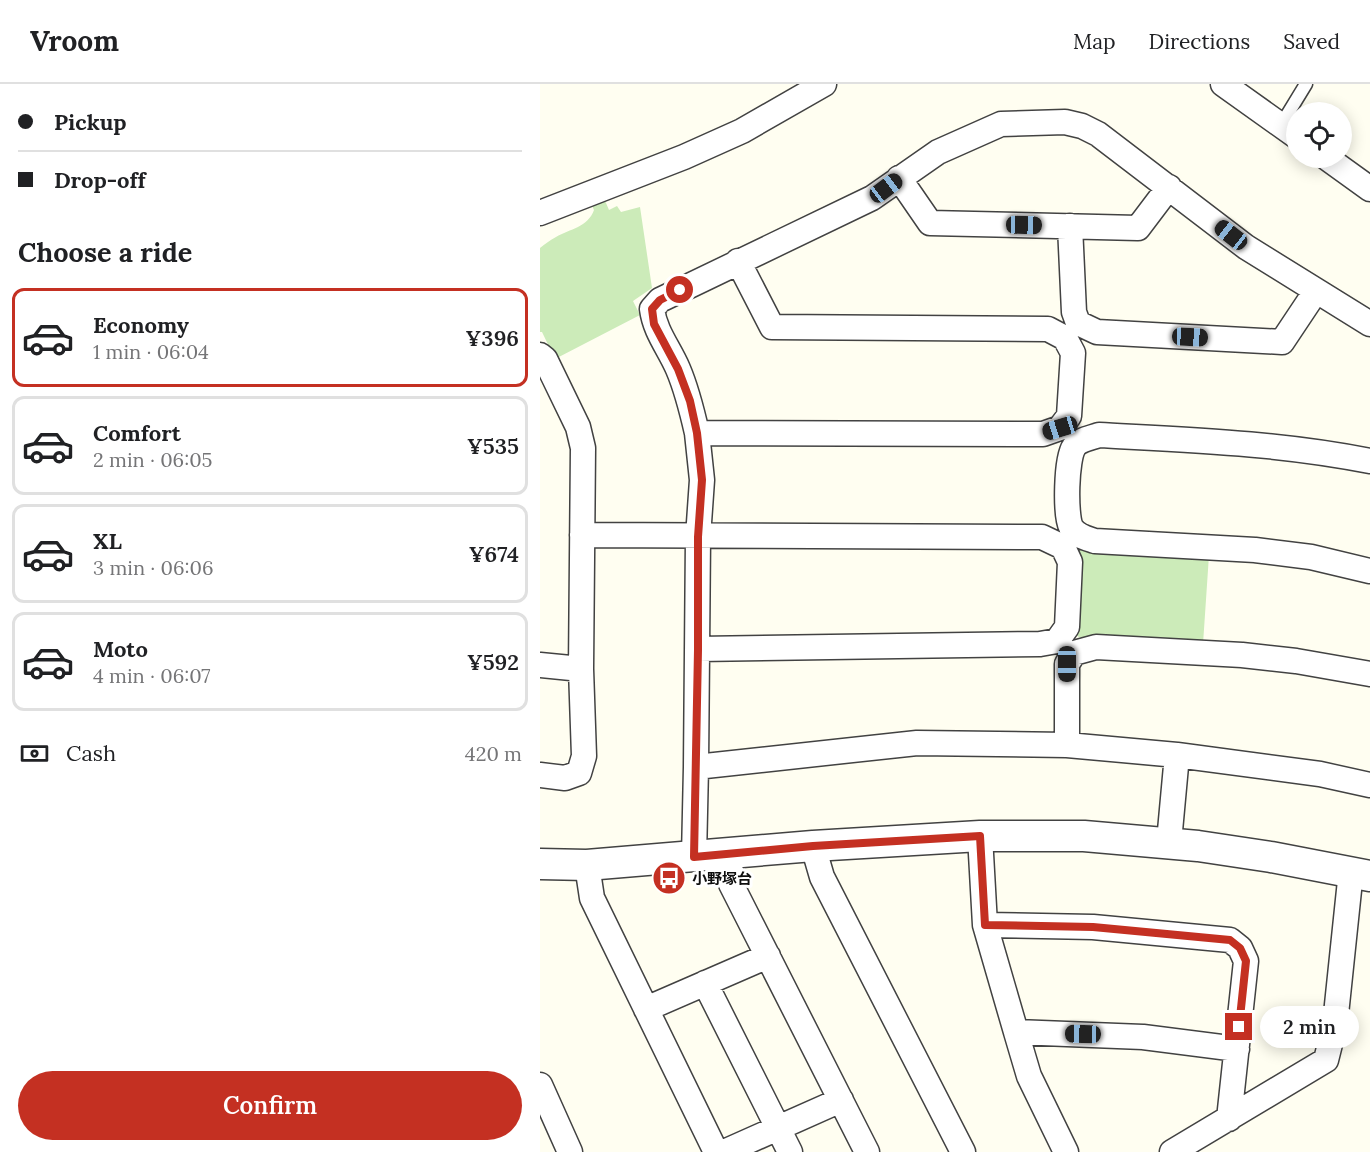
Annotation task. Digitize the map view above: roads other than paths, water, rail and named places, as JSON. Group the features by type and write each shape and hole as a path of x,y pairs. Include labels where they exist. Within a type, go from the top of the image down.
{"street":[{"path":"540,213 684,157 742,131 824,84"},
{"path":"1223,84 1286,128"},
{"path":"694,857 698,537 702,480 697,433 690,401 678,369 654,324 652,309 660,300 872,198 938,152 1001,124 1065,122 1082,126 1098,134 1246,247 1370,324"},
{"path":"1341,168 1370,189"},
{"path":"899,178 930,223 1138,228 1168,187"},
{"path":"1070,226 1074,312 1078,323 1097,332 1282,342 1316,291"},
{"path":"697,433 1043,434 1060,428 1069,416 1073,353 1065,338 1048,329 772,327 738,261"},
{"path":"540,355 545,359 578,426 583,448 584,756 579,773 565,778 540,775"},
{"path":"1370,461 1273,446 1099,435 1074,446 1069,458 1068,517 1077,535 1095,541 1255,550 1311,557 1370,571"},
{"path":"582,535 1042,537 1063,547 1070,562 1067,627 1057,641 1040,644 698,650"},
{"path":"1067,745 1067,664 1074,653 1096,647 1242,655 1296,661 1370,674"},
{"path":"540,665 582,669"},
{"path":"696,766 916,743 1067,745 1177,755 1320,774 1370,785"},
{"path":"1169,842 1177,755"},
{"path":"980,836 985,925 1029,1076 1066,1152"},
{"path":"540,864 587,865 730,855 813,846 980,836 1084,836 1169,842 1360,874 1335,1024 1326,1060 1172,1152"},
{"path":"813,846 822,877 963,1152"},
{"path":"730,855 731,884 867,1152"},
{"path":"587,865 592,898 716,1152"},
{"path":"985,925 1093,927 1230,940 1240,948 1246,961 1229,1119"},
{"path":"646,1009 768,956"},
{"path":"705,983 790,1152"},
{"path":"1016,1032 1143,1037 1237,1049"},
{"path":"540,1085 570,1152"},
{"path":"724,1152 840,1100"}],"lane":[{"path":"1299,102 1306,84"}],"place":[{"name":"小野塚台","path":"669,878"}]}
